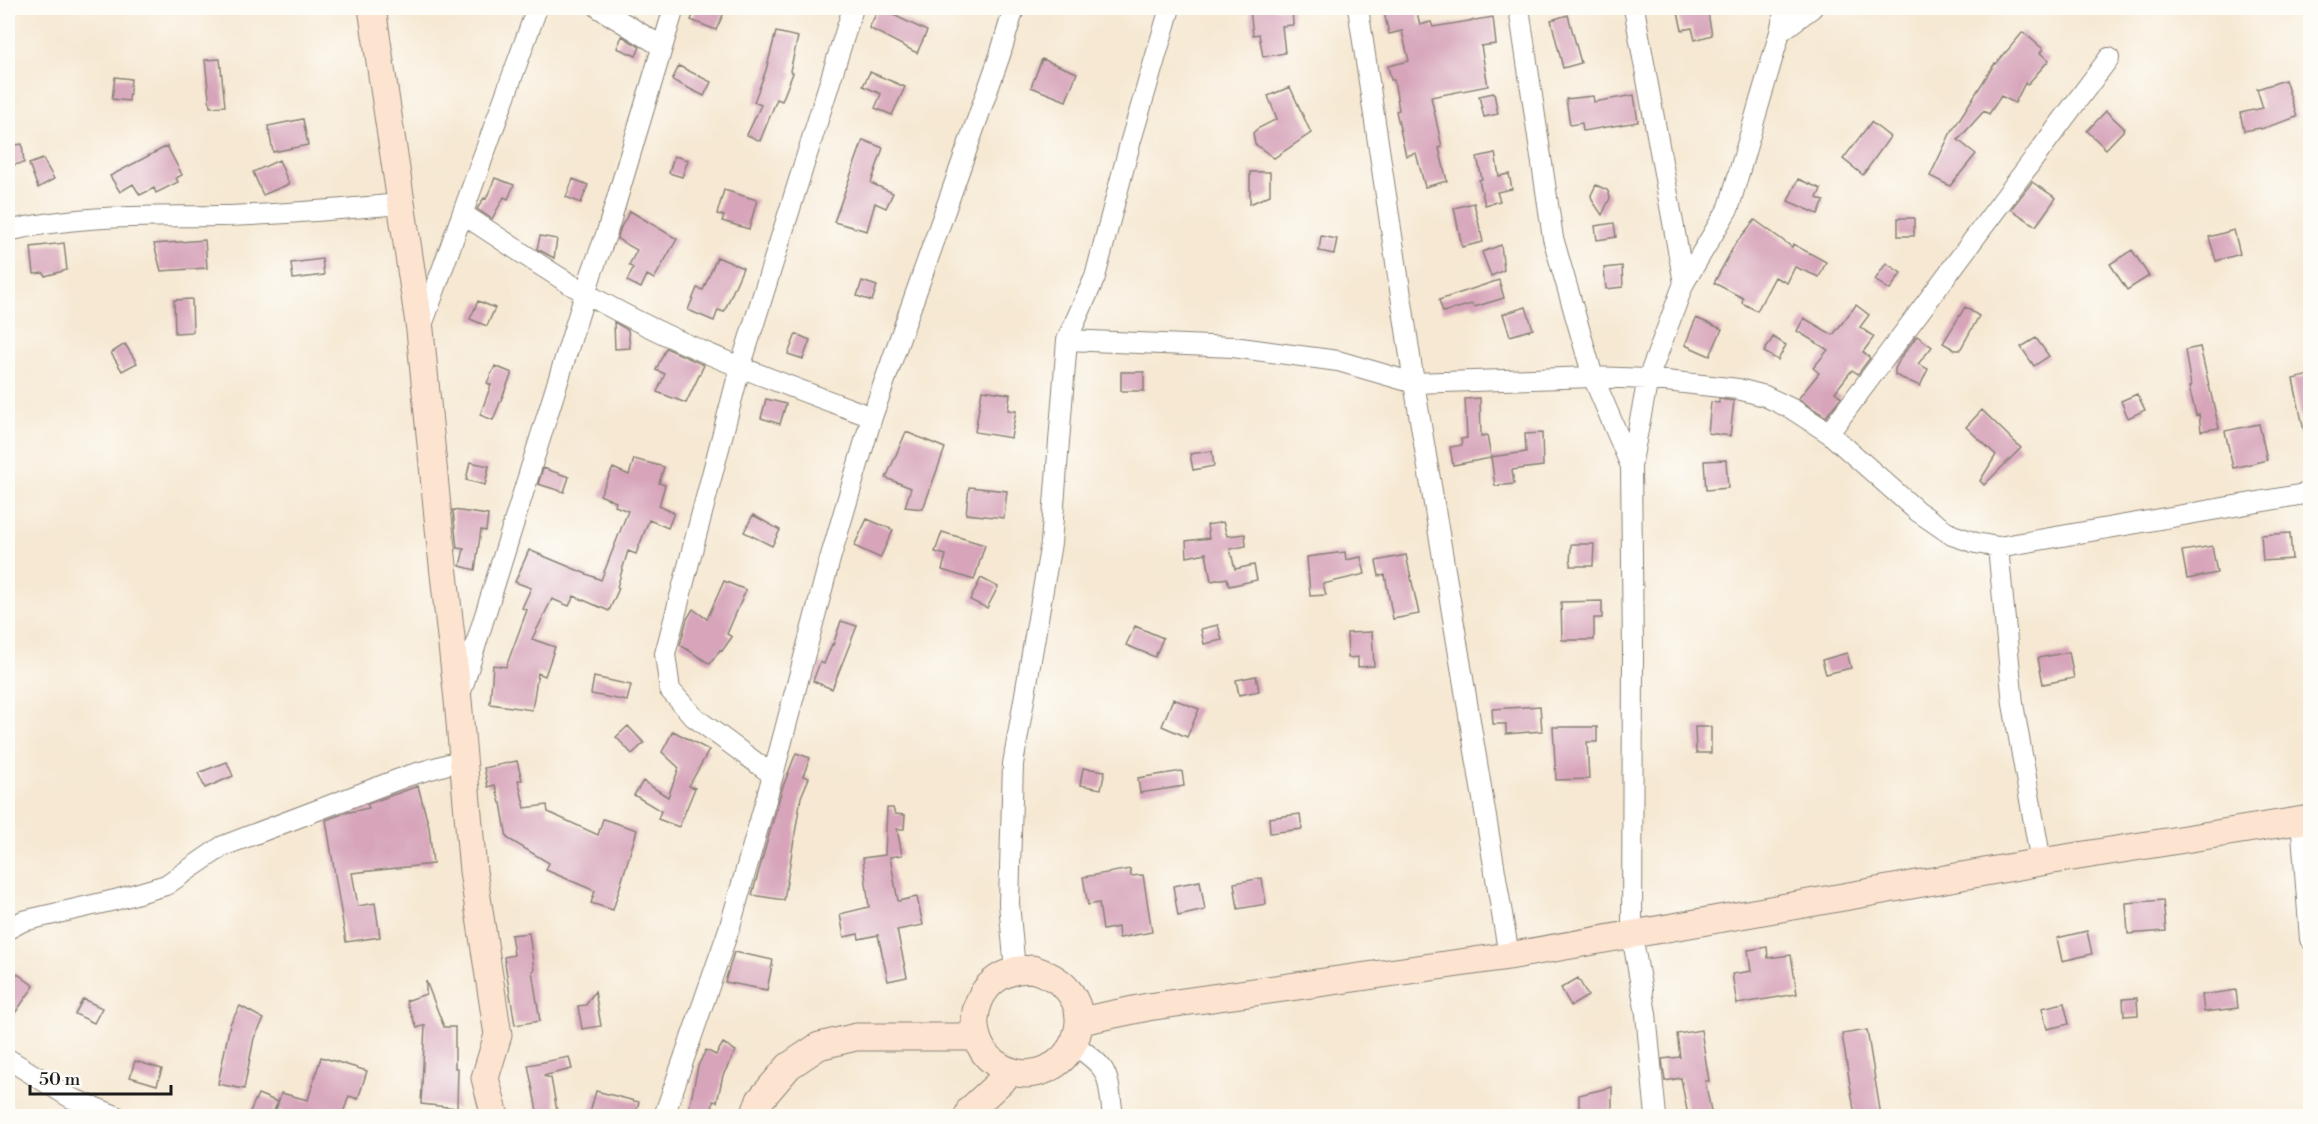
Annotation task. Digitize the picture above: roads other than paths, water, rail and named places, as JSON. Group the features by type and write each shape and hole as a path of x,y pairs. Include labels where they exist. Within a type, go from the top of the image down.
{"street":[{"path":"372,8 420,330 473,871 498,1035 485,1078 495,1116"},
{"path":"420,330 464,215 537,8"},
{"path":"599,8 661,46"},
{"path":"458,700 607,232 674,8"},
{"path":"773,775 694,717 670,690 665,654 740,368 853,8"},
{"path":"664,1116 729,926 773,775 830,559 872,417 962,165 1014,8"},
{"path":"1015,970 1009,903 1013,764 1051,543 1067,340 1095,277 1131,140 1170,8"},
{"path":"1358,8 1414,382 1509,956"},
{"path":"1519,8 1553,238 1593,377 1631,466"},
{"path":"1634,8 1684,283"},
{"path":"1656,1116 1646,1014 1632,935 1631,466 1648,379 1684,283 1729,207 1785,8"},
{"path":"1780,32 1812,8"},
{"path":"1829,433 2109,58"},
{"path":"8,231 44,223 104,217 297,213 402,204"},
{"path":"464,215 586,294 655,329 740,368 872,417"},
{"path":"1067,340 1233,347 1338,360 1414,382 1593,377 1648,379 1738,389 1765,396 1792,409 1829,433 1917,511 1935,523 1960,537 1998,547 2310,493"},
{"path":"1998,547 2013,704 2041,862"},
{"path":"8,929 23,921 115,900 166,885 223,846 408,776 462,760"},
{"path":"1113,1116 1108,1078 1077,1032 1074,999 1064,985 1049,974 1032,969 1015,970 999,977 986,988 977,1003 974,1020 976,1037 983,1052 996,1064 1011,1072 1026,1074 1040,1072 1054,1066 1065,1056 1077,1032 1148,1007 1509,956 2041,862 2306,820 2310,939"},
{"path":"754,1116 760,1100 789,1066 819,1046 856,1037 976,1037"},
{"path":"8,1059 71,1098 116,1116"},
{"path":"968,1116 970,1110 1011,1072"}]}
